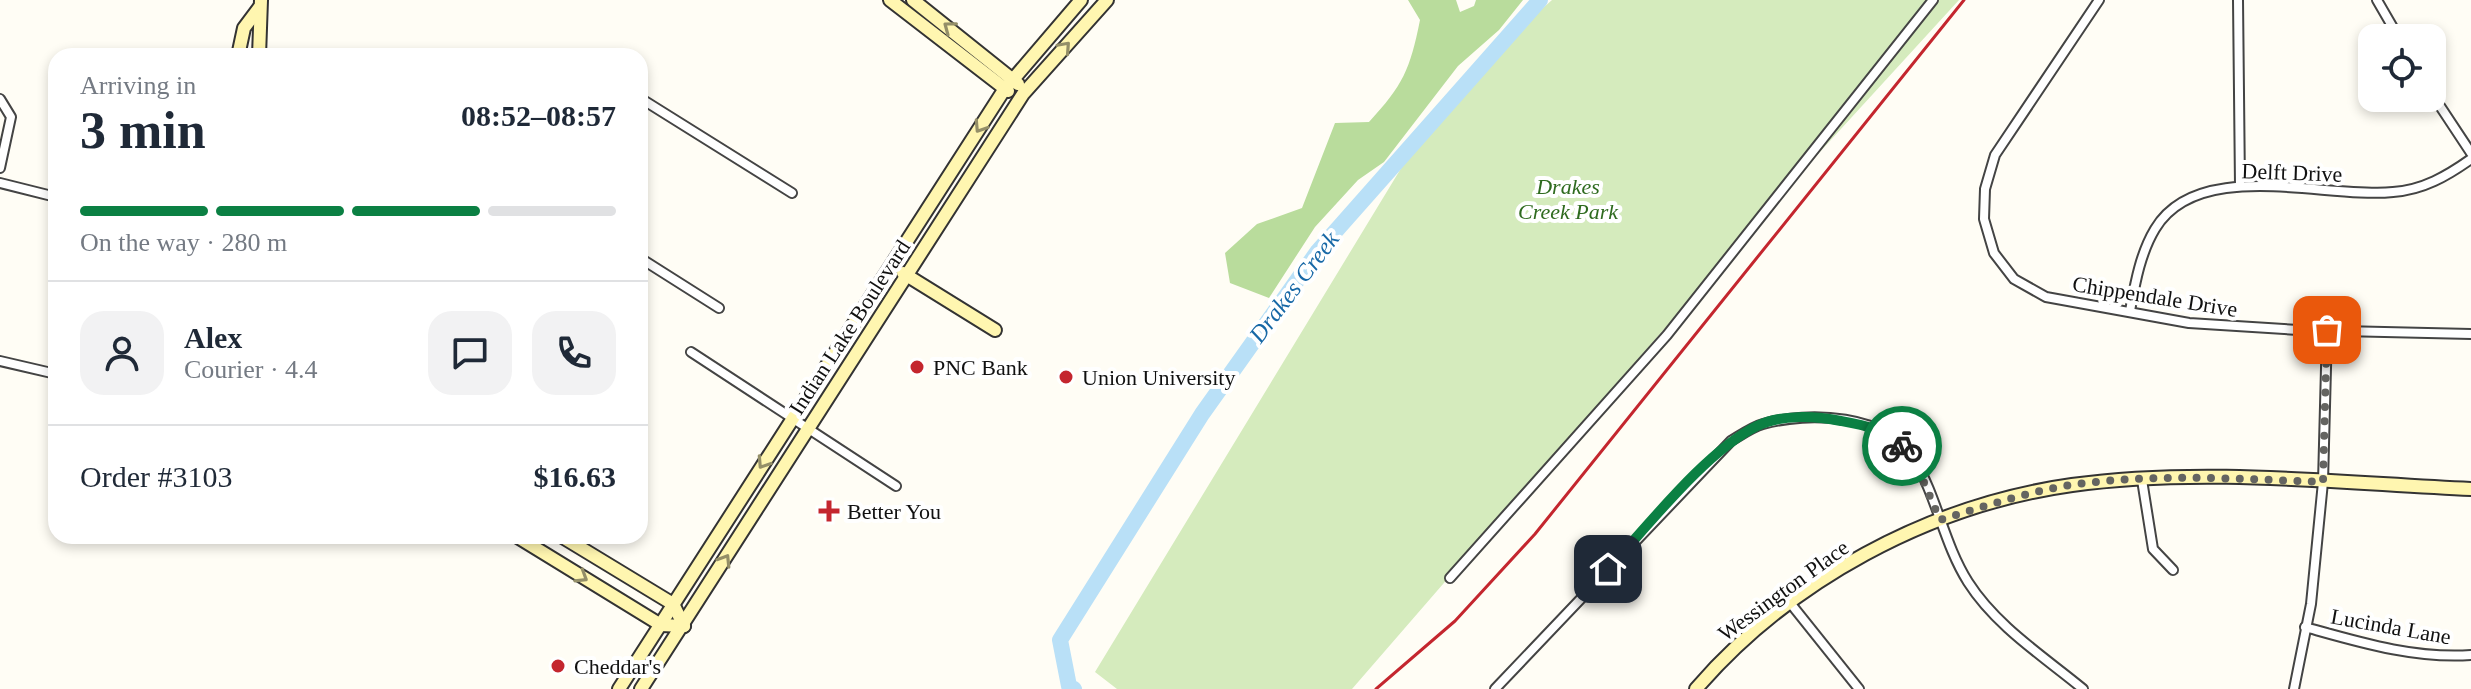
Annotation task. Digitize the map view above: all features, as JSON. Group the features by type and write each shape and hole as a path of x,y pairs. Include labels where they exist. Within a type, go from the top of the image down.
{"street":[{"path":"890,0 1004,90 1023,94"},
{"path":"913,0 1015,78 1023,94"},
{"name":"Indian Lake Boulevard","path":"619,689 1004,90 1081,0"},
{"name":"Indian Lake Boulevard","path":"641,689 1023,94 1107,0"},
{"path":"1450,578 1667,335 1933,0"},
{"name":"Chippendale Drive","path":"2099,0 1995,155 1985,189 1984,219 1994,253 2014,279 2046,297 2189,323 2471,334"},
{"path":"2238,0 2240,186"},
{"path":"2377,0 2391,24"},
{"path":"240,48 244,28 260,4"},
{"path":"260,4 260,48"},
{"path":"0,99 11,117 0,168"},
{"path":"648,103 792,193"},
{"path":"2444,112 2471,153"},
{"name":"Delft Drive","path":"2130,311 2144,253 2156,227 2182,204 2209,191 2240,186 2393,192 2422,187 2471,159"},
{"path":"0,183 48,195"},
{"path":"648,263 719,308"},
{"path":"889,268 907,274 995,330"},
{"path":"2294,689 2311,604 2323,482 2327,330"},
{"path":"691,352 896,486"},
{"path":"0,361 48,372"},
{"path":"1495,689 1731,441 1760,424 1793,418 1829,418 1892,436 1914,459 1967,580 1987,608 2083,689"},
{"path":"2142,480 2153,549 2173,570"},
{"name":"Wessington Place","path":"1696,689 1725,656 1826,577 1878,547 1940,520 2012,498 2071,485 2142,480 2323,482 2471,489"},
{"path":"529,544 661,625 684,626 673,604 574,544"},
{"path":"1791,604 1859,689"},
{"name":"Lucinda Lane","path":"2305,627 2397,650 2443,657 2471,655"}],"green space":[{"path":"1408,0 1456,0 1460,12 1474,6 1476,0 1523,0 1499,30 1458,66 1384,162 1358,180 1315,227 1269,298 1230,283 1225,253 1257,224 1302,208 1335,123 1369,122 1404,76 1420,20"},
{"name":"Drakes Creek Park","path":"1552,0 1959,0 1776,200 1352,689 1117,689 1095,672 1445,96"}],"waterway":[{"name":"Drakes Creek","path":"1074,689 1069,686 1060,640 1202,414 1318,251 1540,0"}],"railway":[{"path":"1376,689 1455,621 1535,534 1964,0"}],"way so far":[{"path":"1902,446 1914,459 1940,520 2012,498 2071,485 2218,479 2323,482 2327,330"}],"place":[{"name":"PNC Bank","path":"917,367"},
{"name":"Union University","path":"1066,377"},
{"name":"Better You","path":"829,511"},
{"name":"Cheddar's","path":"558,666"}],"route":[{"path":"1608,569 1731,441 1760,424 1793,418 1829,418 1863,425 1892,436 1902,446"}]}
